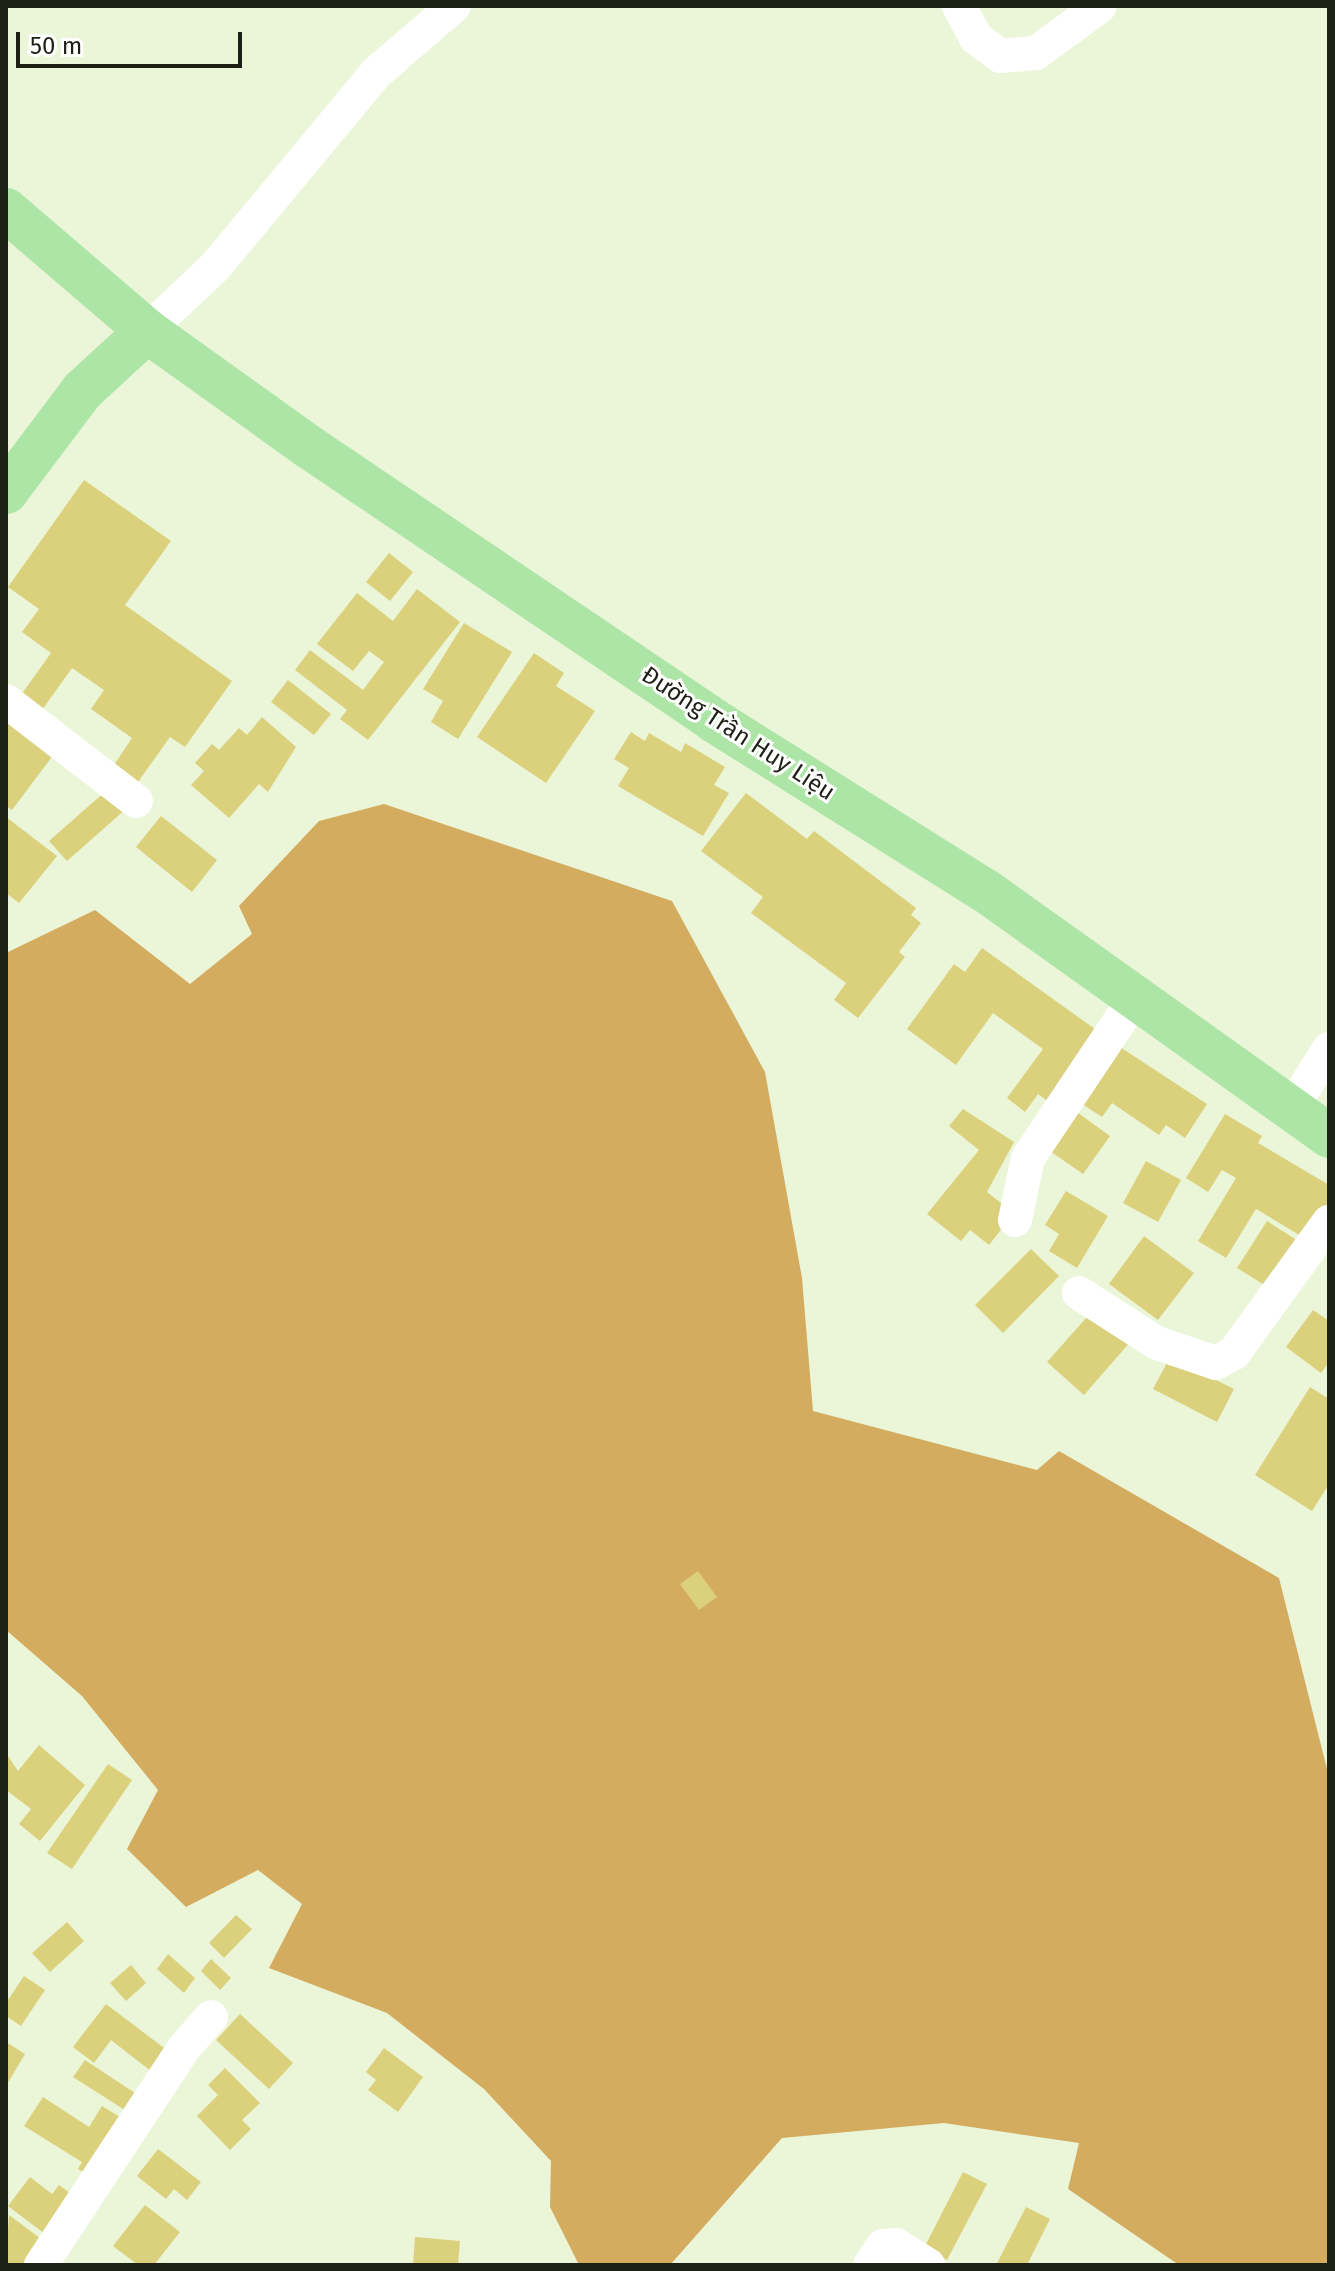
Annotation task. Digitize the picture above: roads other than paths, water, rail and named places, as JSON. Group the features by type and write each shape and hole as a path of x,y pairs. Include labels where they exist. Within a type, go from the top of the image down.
{"highway":[{"name":"Đường Trần Huy Liệu","path":"6,210 147,331 374,491 713,720 986,891 1329,1136"},
{"path":"6,492 82,391 147,331"}],"street":[{"path":"147,331 215,267 376,73 454,6"},
{"path":"959,6 976,38 1001,56 1036,53 1100,6"},
{"path":"6,701 136,801"},
{"path":"1015,1220 1028,1158 1135,998"},
{"path":"1291,1109 1329,1049"},
{"path":"1079,1293 1157,1343 1216,1363 1234,1353 1329,1222"},
{"path":"41,2265 184,2048 211,2017"},
{"path":"870,2265 883,2246 896,2245 928,2265"}]}
